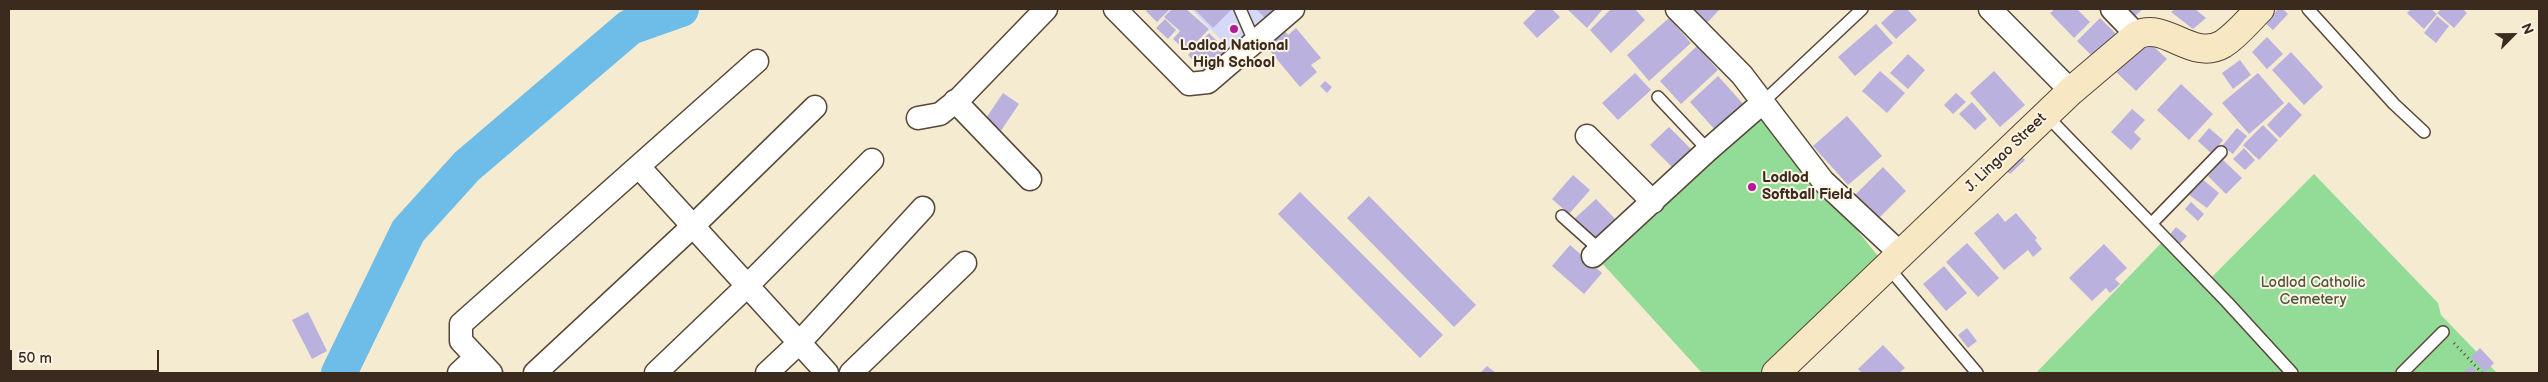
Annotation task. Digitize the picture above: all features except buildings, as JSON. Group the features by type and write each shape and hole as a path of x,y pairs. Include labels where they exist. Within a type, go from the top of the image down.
{"street":[{"path":"918,118 940,114 1046,9"},
{"path":"1115,9 1189,84 1208,82 1293,9"},
{"path":"1677,9 1742,75 1823,181 1895,260"},
{"path":"1990,9 2071,91"},
{"path":"2112,9 2137,35 2145,31 2157,33 2190,47 2206,49 2221,45 2238,32 2260,9"},
{"name":"J. Lingao Street","path":"1776,373 2071,91 2137,35"},
{"path":"491,373 461,340 461,324 757,61"},
{"path":"955,101 1030,179"},
{"path":"1597,253 1708,150 1762,103"},
{"path":"535,373 693,226 815,107"},
{"path":"1587,136 1652,202"},
{"path":"656,373 747,286 872,160"},
{"path":"639,167 827,373"},
{"path":"768,373 799,343 923,208"},
{"path":"851,373 965,263"},
{"path":"460,373 476,357"}],"lane":[{"path":"1240,9 1254,41"},
{"path":"1762,103 1862,9"},
{"path":"2308,9 2394,104 2424,132"},
{"path":"1658,97 1708,150"},
{"path":"2046,115 2292,373"},
{"path":"2152,224 2221,152"},
{"path":"1562,216 1597,253"},
{"path":"1895,260 1977,373"},
{"path":"2402,373 2443,332"}],"path":[{"path":"2443,332 2482,373"}],"shaded area":[{"name":"Lodlod National High School","path":"1191,9 1283,9 1230,49"}],"green space":[{"name":"Lodlod Softball Field","path":"1761,112 1887,267 1771,373 1702,373 1601,262"},
{"name":"Lodlod Catholic Cemetery","path":"2314,174 2438,303 2441,315 2497,373 2036,373 2167,237 2210,279"}],"waterway":[{"path":"339,373 408,231 467,166 630,27 681,9"}],"place":[{"name":"Lodlod National High School","path":"1234,29"},
{"name":"Lodlod Softball Field","path":"1752,187"}]}
